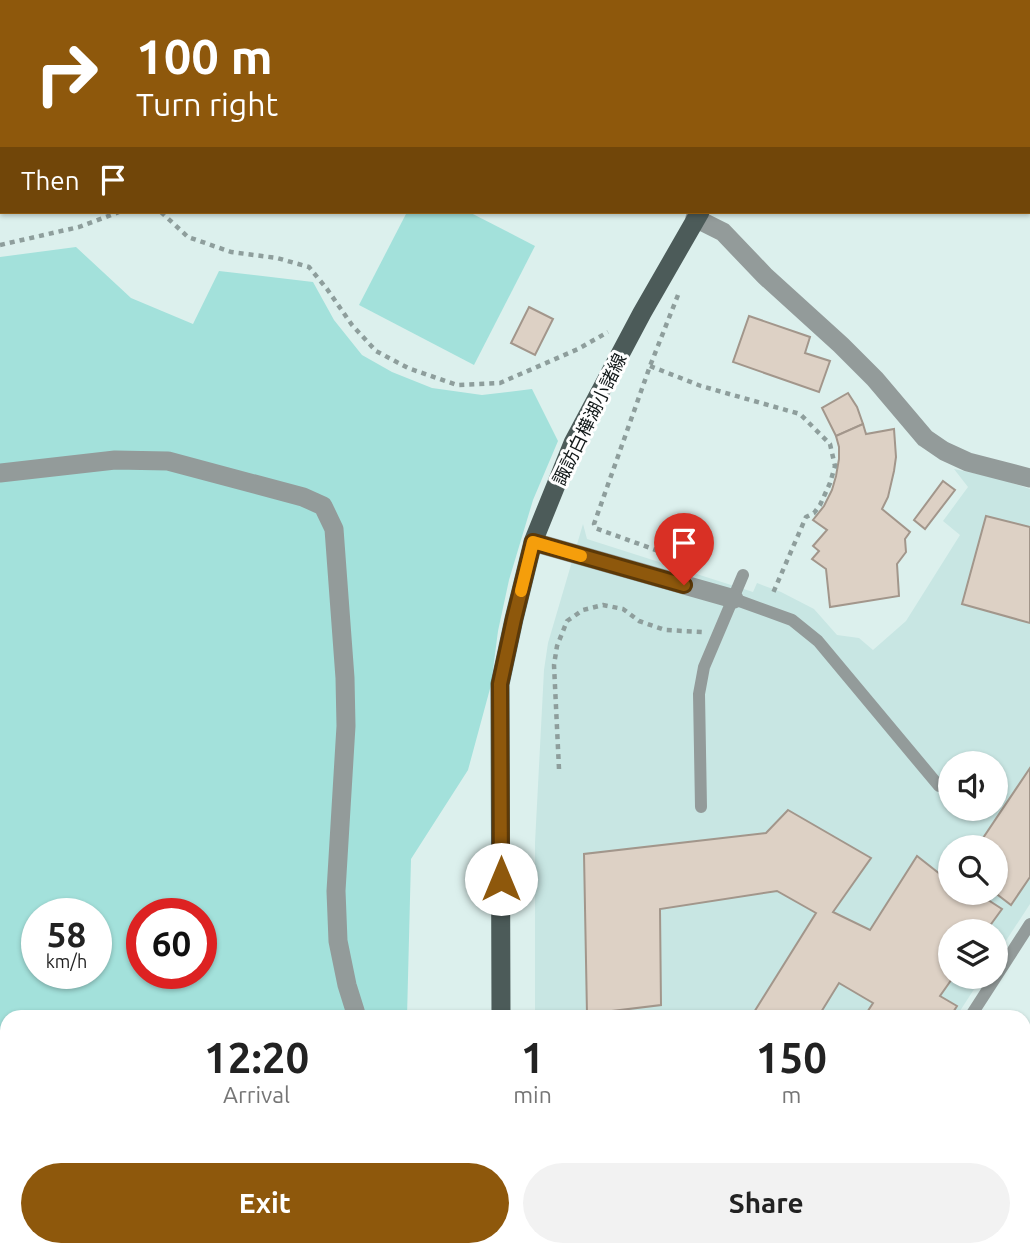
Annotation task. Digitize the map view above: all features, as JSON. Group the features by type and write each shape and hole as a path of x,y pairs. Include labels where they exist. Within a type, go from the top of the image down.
{"main road":[{"name":"諏訪白樺湖小諸線","path":"501,1010 500,684 514,619 533,542 573,443 697,215"}],"street":[{"path":"697,215 723,232 765,276 841,345 875,379 925,438 968,462 1030,478"},
{"path":"0,472 115,460 169,461 303,497 323,506 334,529 345,678 346,726 336,891 338,941 355,1010"},
{"path":"533,542 734,599"}],"lane":[{"path":"701,807 699,694 704,667 743,575"},
{"path":"734,599 792,620 818,641 938,785"},
{"path":"975,1010 1030,924"}],"path":[{"path":"0,245 79,228 114,214"},
{"path":"163,214 188,237 231,252 278,258 309,267 352,325 376,351 408,368 457,385 500,383 578,349 610,331"},
{"path":"678,289 677,299 650,366 594,524 595,528 692,564"},
{"path":"650,366 701,386 800,414 830,444 835,466 830,483 820,505 814,513 806,517 773,593"},
{"path":"559,768 554,665 557,646 567,621 583,610 603,605 623,609 639,621 665,630 718,633"}],"shaded area":[{"path":"406,214 473,214 535,246 474,365 359,305"},
{"path":"76,247 131,298 193,324 219,271 313,282 334,320 362,355 392,372 432,388 482,395 532,389 558,441 533,500 509,580 498,631 491,685 468,770 411,859 407,1010 0,1010 0,257"},
{"path":"954,469 997,478 1030,489 1030,904 1008,938 1008,919 938,919 938,989 974,989 961,1010 535,1010 535,843 544,670 548,643 583,524 587,539 753,592 757,583 781,592 814,609 837,635 859,638 873,650 906,621 960,535 943,521 968,487"}],"building":[{"path":"529,307 553,319 535,355 511,343"},
{"path":"749,316 810,337 805,353 830,361 819,392 733,362"},
{"path":"848,393 863,424 836,436 822,408"},
{"path":"863,424 866,434 894,429 894,471 888,497 882,509 910,532 905,539 906,552 897,564 899,596 830,607 826,569 812,559 819,551 813,546 827,530 813,520 824,506 836,476 839,447 836,436"},
{"path":"943,481 955,490 925,529 914,520"},
{"path":"986,516 1030,527 1030,623 962,604"},
{"path":"1030,768 1030,877 1011,905 1008,903 1008,835 985,835 994,821 1008,821 1008,801"},
{"path":"788,810 871,858 833,912 870,930 917,856 938,873 938,905 996,905 1002,909 995,919 938,919 938,989 945,989 940,996 957,1006 954,1010 868,1010 873,1003 839,983 822,1010 755,1010 816,913 777,891 660,909 661,1005 620,1010 587,1010 584,854 766,833"}],"slow traffic":[{"path":"521,591 533,542 581,556"}],"route":[{"path":"501,879 500,684 533,542 684,585"}]}
